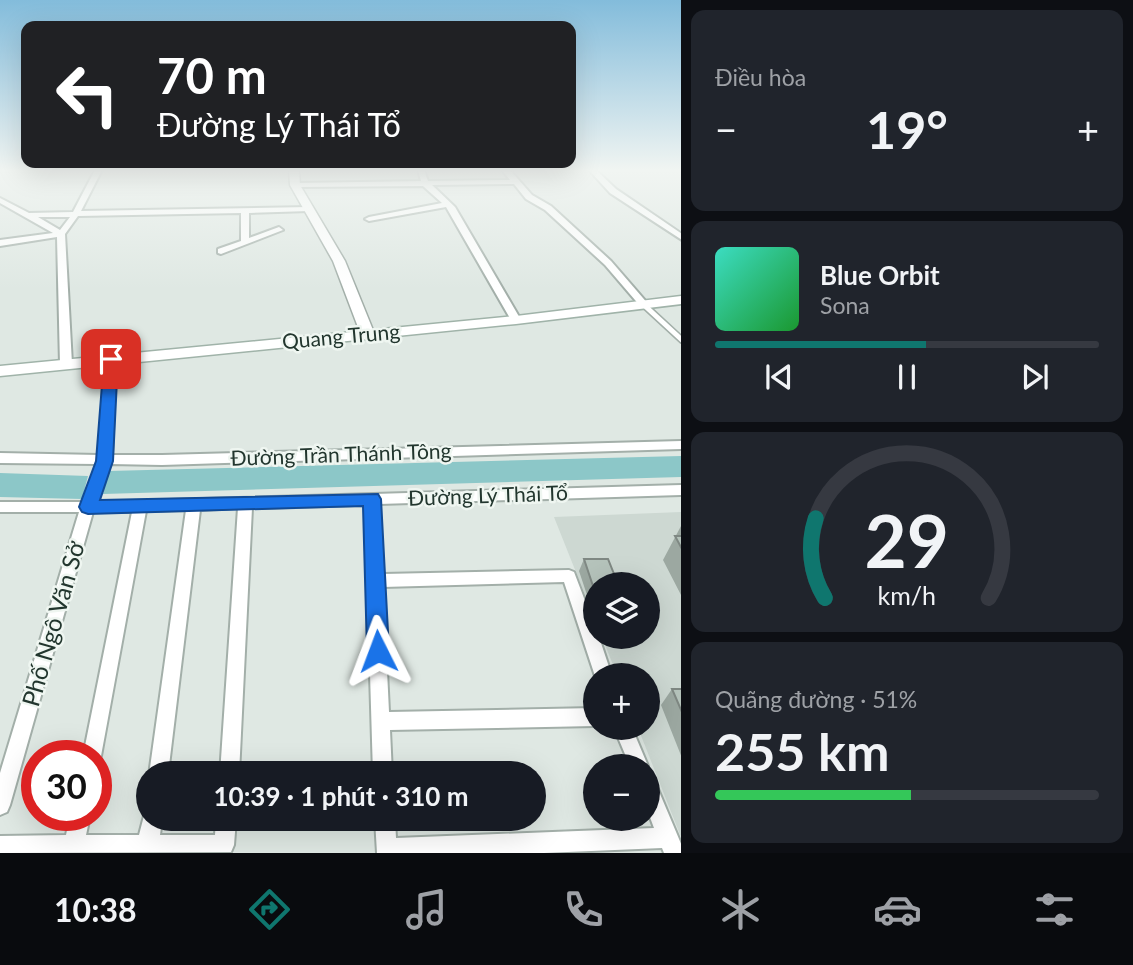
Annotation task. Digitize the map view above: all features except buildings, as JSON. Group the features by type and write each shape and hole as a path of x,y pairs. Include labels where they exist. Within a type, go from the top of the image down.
{"main road":[{"name":"Quang Trung","path":"0,371 516,320 681,300"}],"street":[{"path":"18,210 61,234"},
{"path":"66,364 61,234 78,210"},
{"path":"28,215 283,210"},
{"path":"309,210 339,261 368,335"},
{"path":"369,219 417,210"},
{"path":"451,210 516,320"},
{"path":"550,210 608,263 644,304"},
{"path":"640,210 681,238"},
{"path":"244,211 245,241"},
{"path":"221,251 279,230"},
{"path":"0,243 61,234"},
{"name":"Phố Ngô Văn Sở","path":"0,805 91,500 104,465 111,359"},
{"name":"Đường Trần Thánh Tông","path":"0,458 104,465 681,445"},
{"name":"Đường Lý Thái Tổ","path":"0,508 91,500 139,506 681,490"},
{"path":"372,499 383,761"},
{"path":"230,761 245,503"},
{"path":"160,761 194,504"},
{"path":"95,740 139,506"},
{"path":"375,581 569,576 599,663"},
{"path":"381,721 583,717"},
{"path":"386,831 387,851 671,846 660,819"},
{"path":"74,846 77,831"},
{"path":"148,846 150,831"},
{"path":"0,846 224,845 225,831"}],"lane":[{"path":"644,304 681,340"}],"shaded area":[{"path":"681,512 681,837 660,784 660,754 648,754 643,740 660,740 660,663 612,663 607,649 660,649 660,572 583,572 583,590 554,517"}],"water":[{"path":"681,456 681,477 103,494 108,471"},
{"path":"0,473 88,476 82,499 0,497"}],"route":[{"path":"111,359 105,461 88,507 372,499 378,651"}]}
